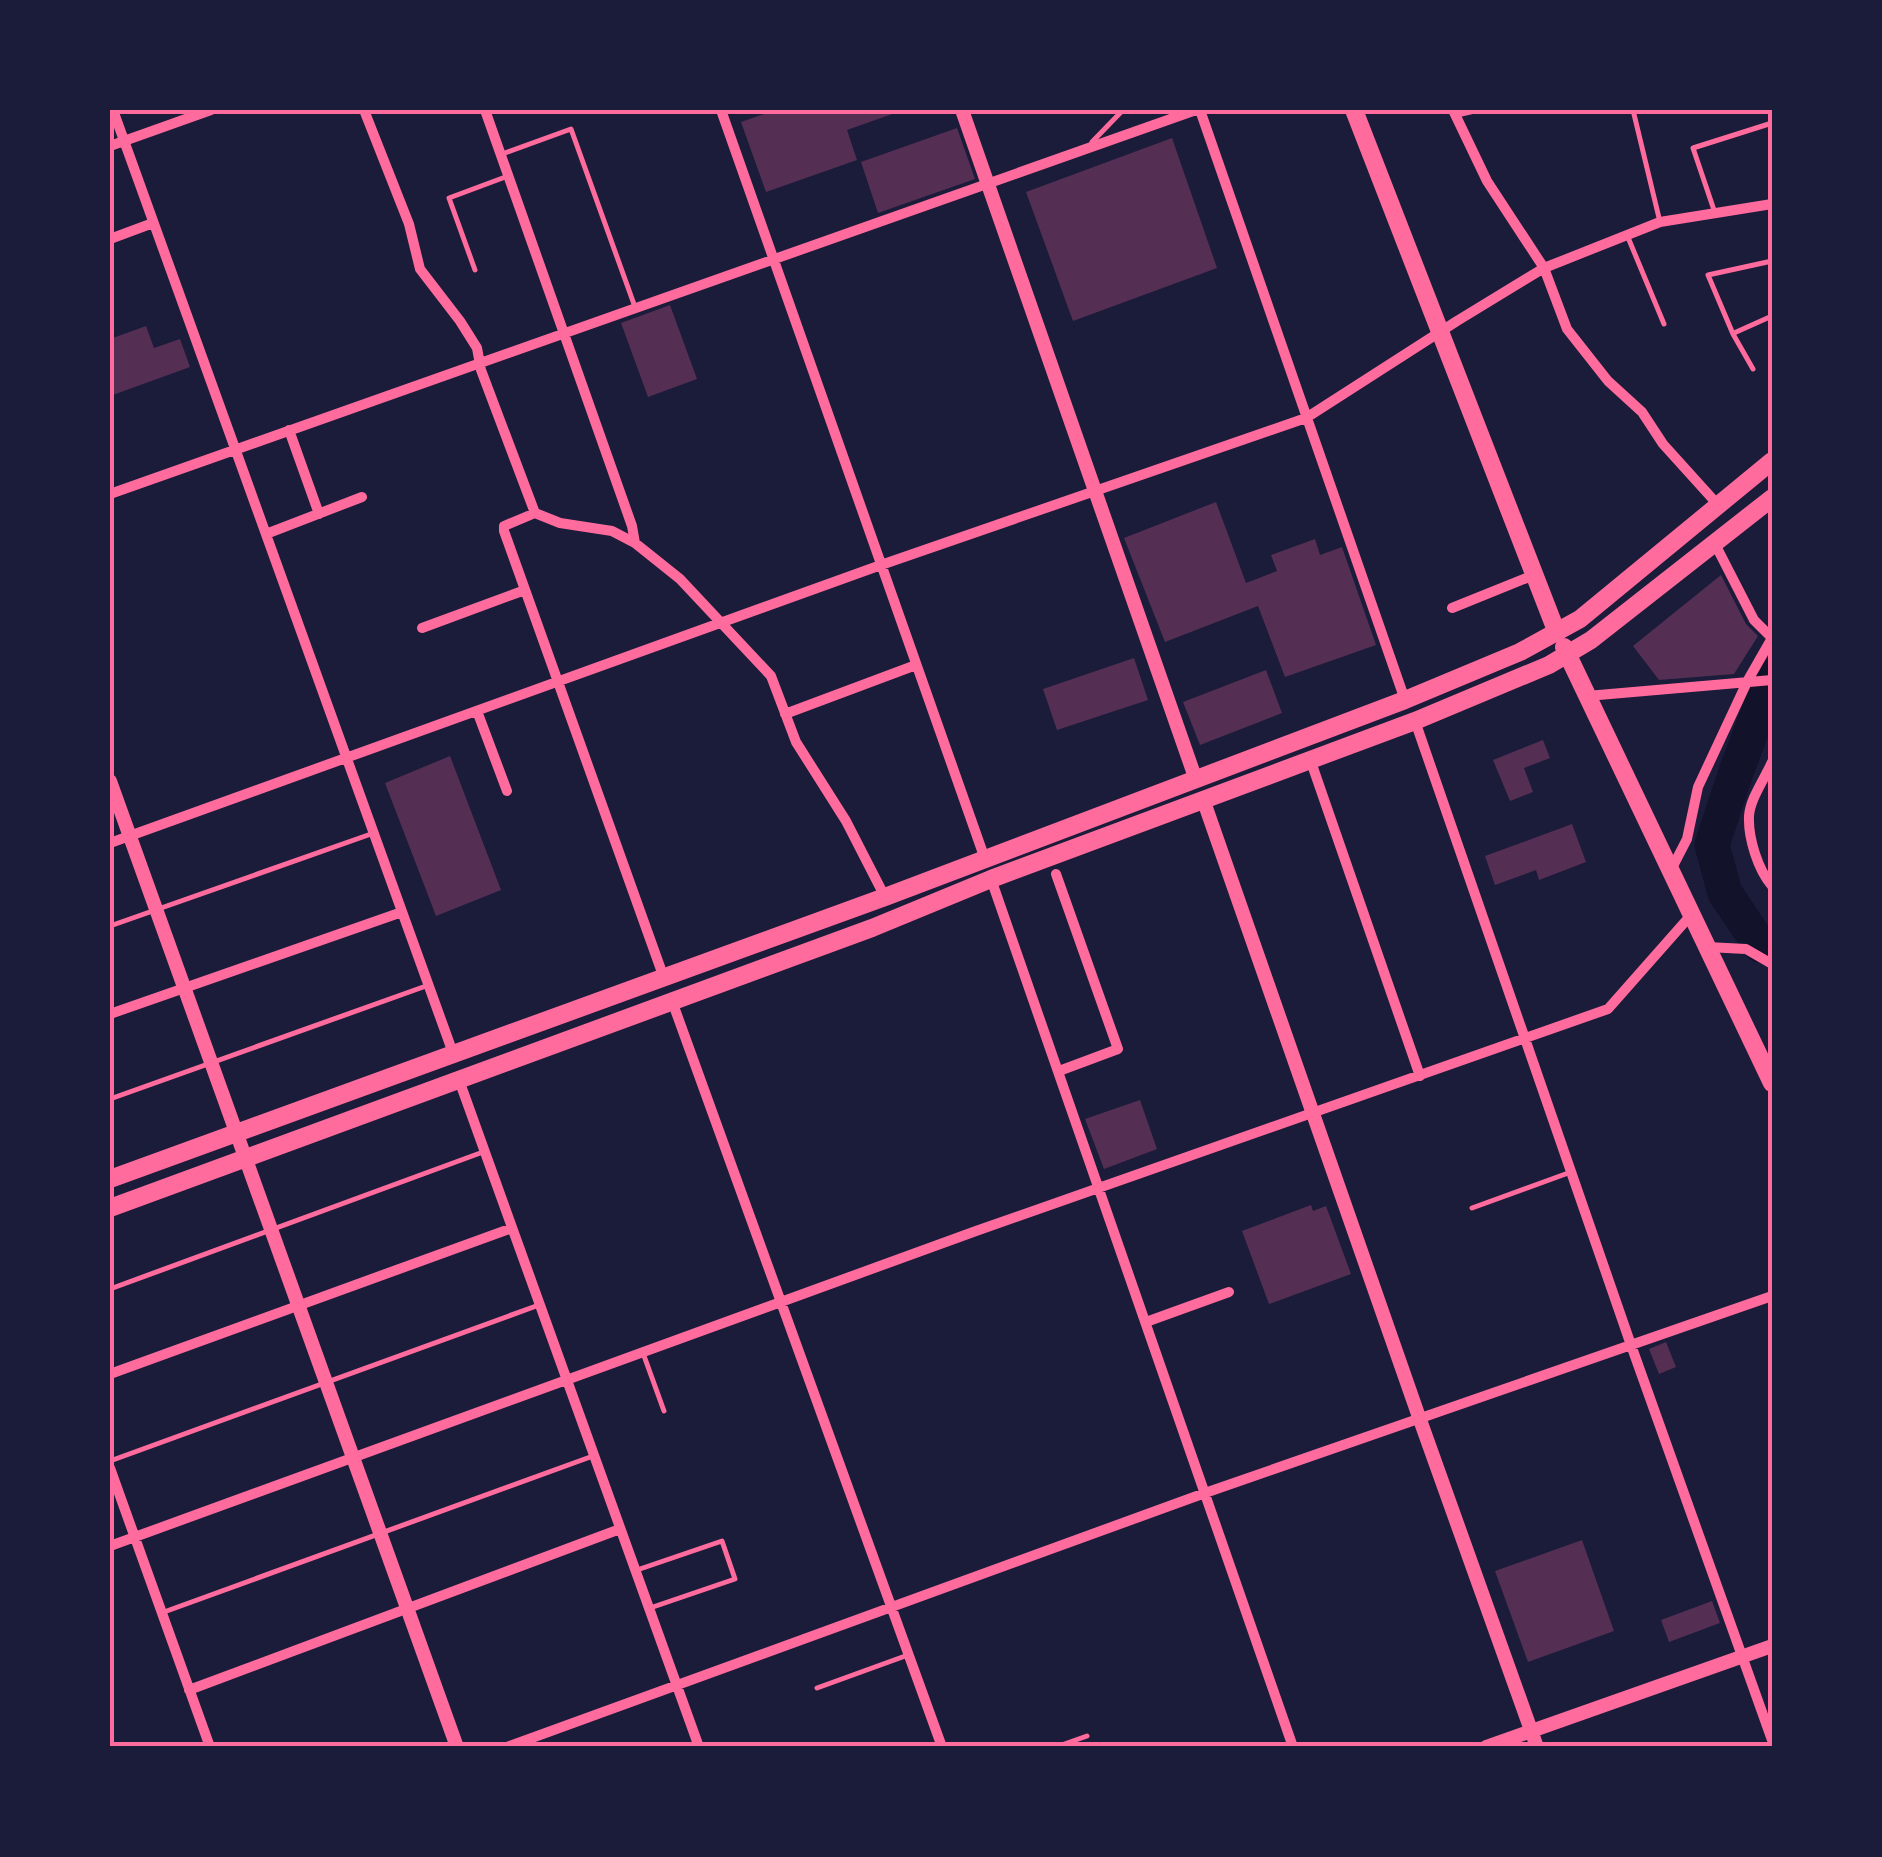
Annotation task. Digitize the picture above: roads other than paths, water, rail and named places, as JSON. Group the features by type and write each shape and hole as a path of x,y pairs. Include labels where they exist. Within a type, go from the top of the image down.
{"main road":[{"path":"1354,110 1557,632 1772,1083"},
{"path":"110,1179 985,860 1405,700 1520,652 1606,598 1772,462"},
{"path":"110,1208 872,928 1530,674 1592,640 1772,498"}],"street":[{"path":"112,110 453,1053"},
{"path":"110,146 211,110"},
{"path":"364,110 410,224 420,269 477,348 536,513"},
{"path":"485,110 635,543"},
{"path":"721,110 985,860"},
{"path":"962,110 1196,780"},
{"path":"110,494 1198,110 1405,700"},
{"path":"1454,113 1487,181 1544,268 1567,329 1719,506"},
{"path":"110,842 881,565 1306,418 1544,268 1660,222 1772,204"},
{"path":"110,239 154,223"},
{"path":"289,430 319,514"},
{"path":"266,534 362,497"},
{"path":"664,978 504,526 536,513 560,523 612,531 635,543 680,578 771,676 796,742 846,821 885,897"},
{"path":"1670,871 1687,839 1698,787 1772,638 1754,620 1715,544"},
{"path":"1452,608 1534,575"},
{"path":"422,628 525,590"},
{"path":"785,714 916,664"},
{"path":"1587,696 1772,680"},
{"path":"476,711 506,791"},
{"path":"1415,721 1772,1740"},
{"path":"1310,760 1420,1076"},
{"path":"1772,762 1749,814 1754,853 1772,886"},
{"path":"110,781 458,1747"},
{"path":"1203,799 1537,1747"},
{"path":"1056,874 1118,1049 1058,1070"},
{"path":"991,879 1293,1747"},
{"path":"110,1014 402,912"},
{"path":"110,1546 976,1230 1608,1008 1690,914"},
{"path":"1706,947 1746,949 1772,964"},
{"path":"672,1001 942,1747"},
{"path":"458,1080 698,1747"},
{"path":"110,1374 512,1228"},
{"path":"1146,1322 1229,1292"},
{"path":"507,1747 1205,1492 1772,1296"},
{"path":"110,1464 210,1747"},
{"path":"189,1690 620,1529"},
{"path":"1486,1747 1772,1646"}],"lane":[{"path":"1087,148 1123,110"},
{"path":"1454,113 1478,110"},
{"path":"1633,110 1660,222"},
{"path":"1715,213 1693,148 1772,123"},
{"path":"500,155 571,130 636,307"},
{"path":"474,270 448,198 508,176"},
{"path":"1627,234 1664,324"},
{"path":"1752,369 1732,334 1708,276 1772,261"},
{"path":"1732,334 1772,316"},
{"path":"110,926 374,833"},
{"path":"110,1099 428,985"},
{"path":"110,1288 484,1152"},
{"path":"1472,1208 1571,1172"},
{"path":"110,1464 539,1304"},
{"path":"643,1353 664,1411"},
{"path":"162,1613 594,1456"},
{"path":"634,1571 722,1541 735,1579 648,1608"},
{"path":"817,1688 909,1655"},
{"path":"1056,1747 1087,1736"}],"waterway":[{"path":"1772,676 1712,845 1725,893 1760,945 1772,948"}]}
